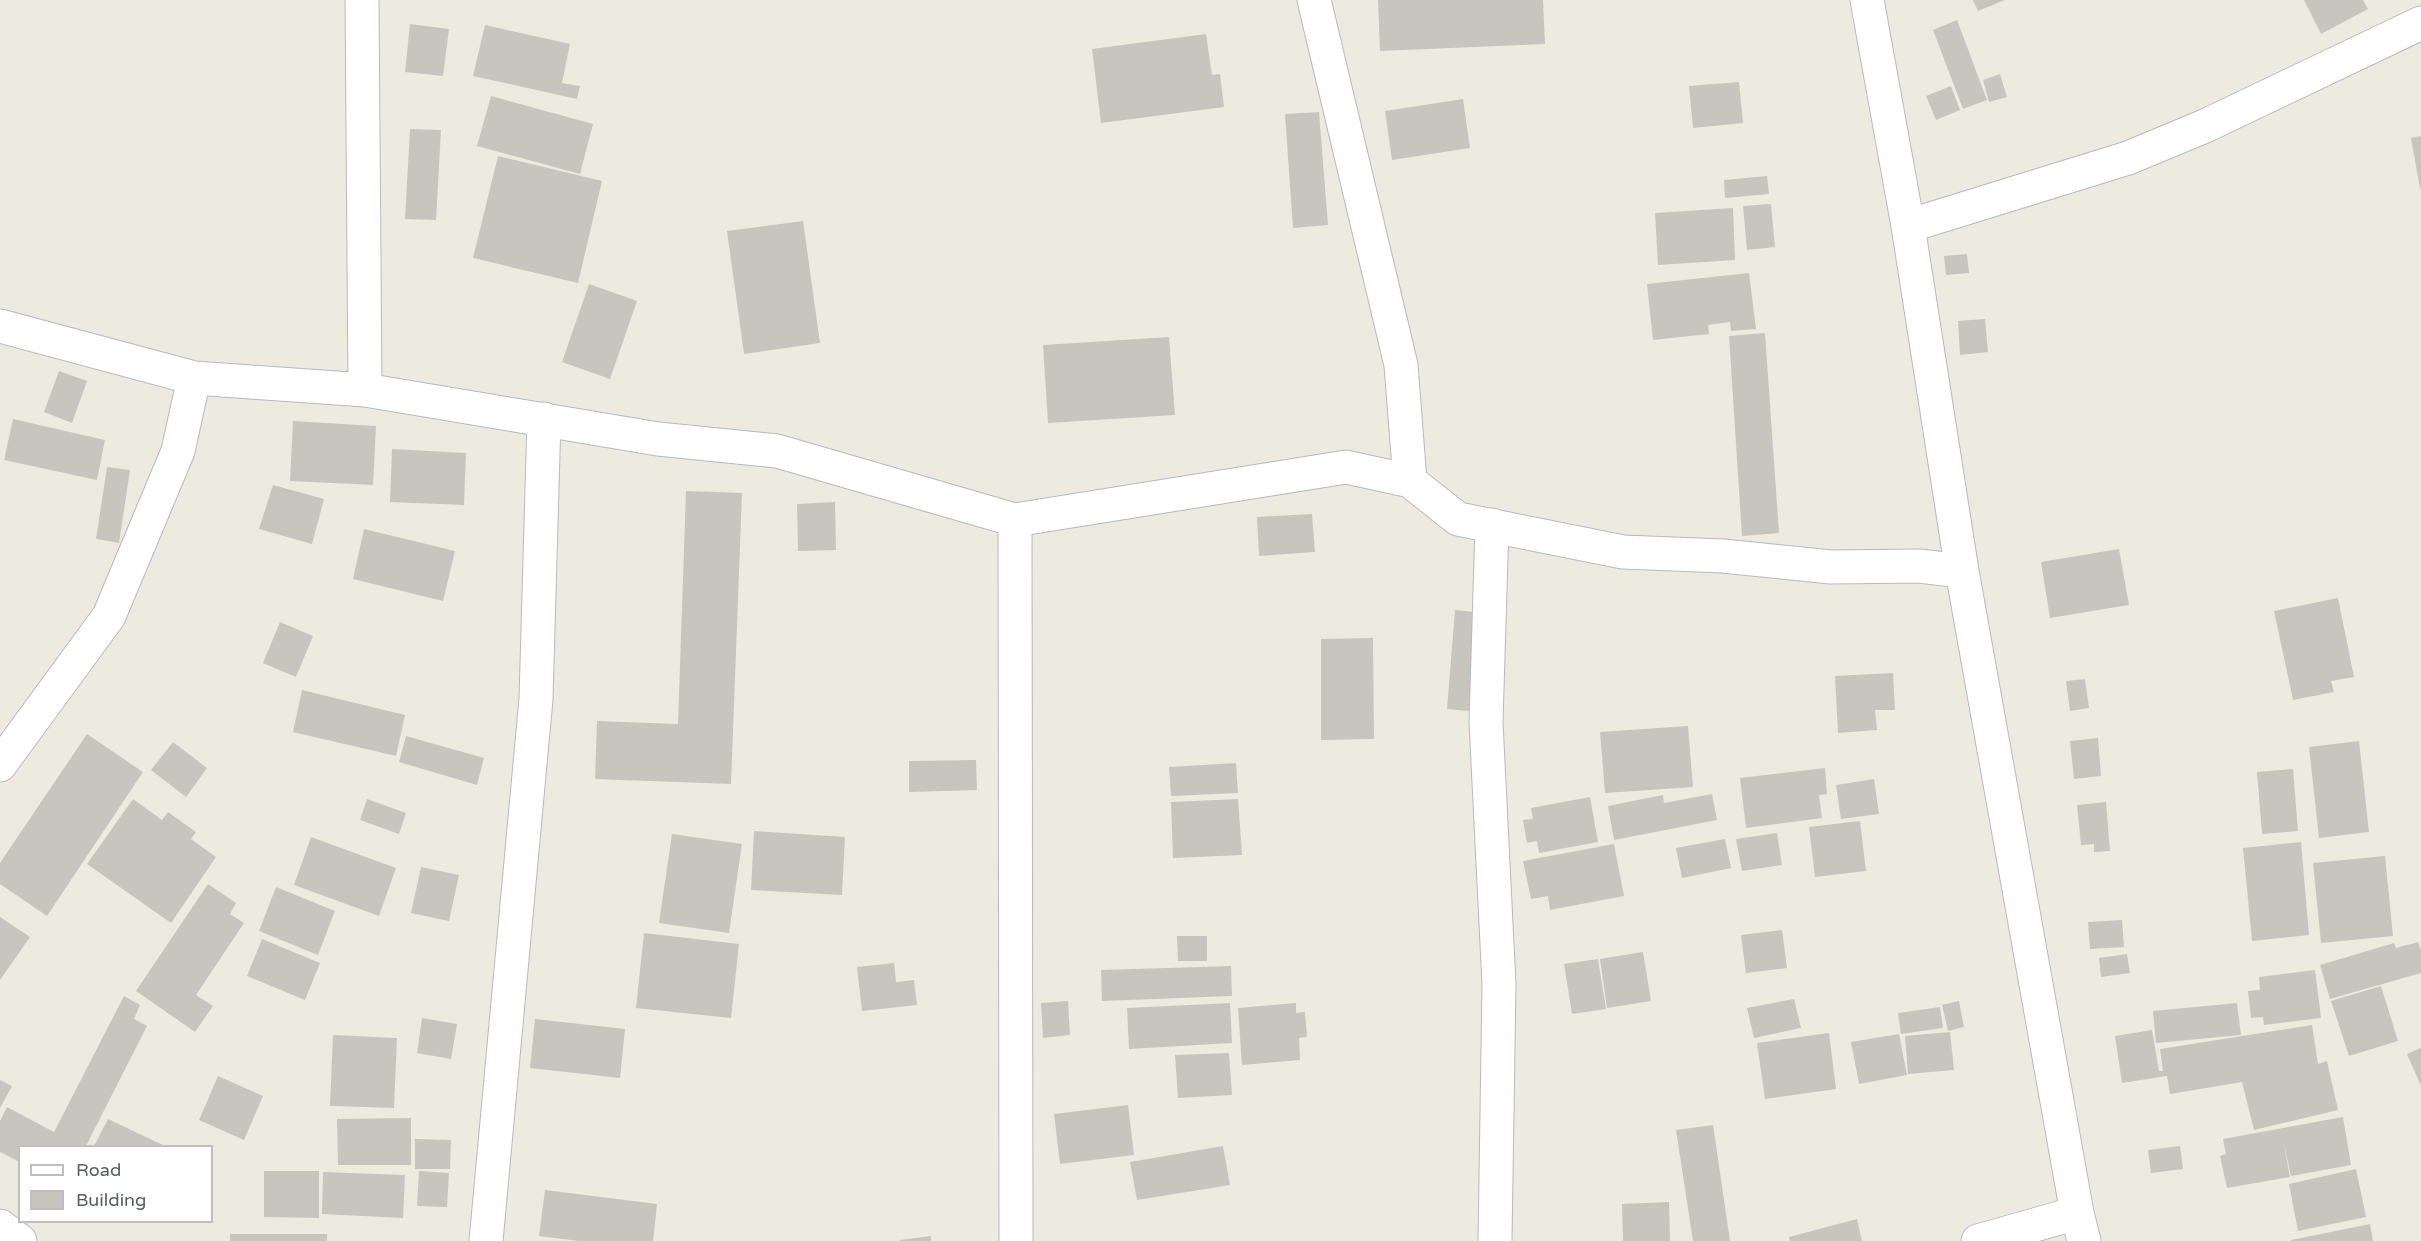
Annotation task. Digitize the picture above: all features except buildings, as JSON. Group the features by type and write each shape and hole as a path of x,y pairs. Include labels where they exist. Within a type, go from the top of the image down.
{"street":[{"path":"362,0 365,390"},
{"path":"1314,0 1401,365 1410,481"},
{"path":"1867,0 1908,226 1962,571 2081,1227 1978,1241"},
{"path":"1908,226 2128,158 2205,126 2421,23"},
{"path":"0,326 194,378 365,390 658,439 777,451 1015,520 1346,467 1410,481 1458,519 1623,552 1723,556 1831,567 1919,566 1962,571"},
{"path":"0,765 109,616 178,451 194,378"},
{"path":"486,1241 536,699 544,419"},
{"path":"1015,520 1016,1241"},
{"path":"1492,525 1486,722 1499,984 1495,1241"},
{"path":"0,1226 20,1241"}]}
